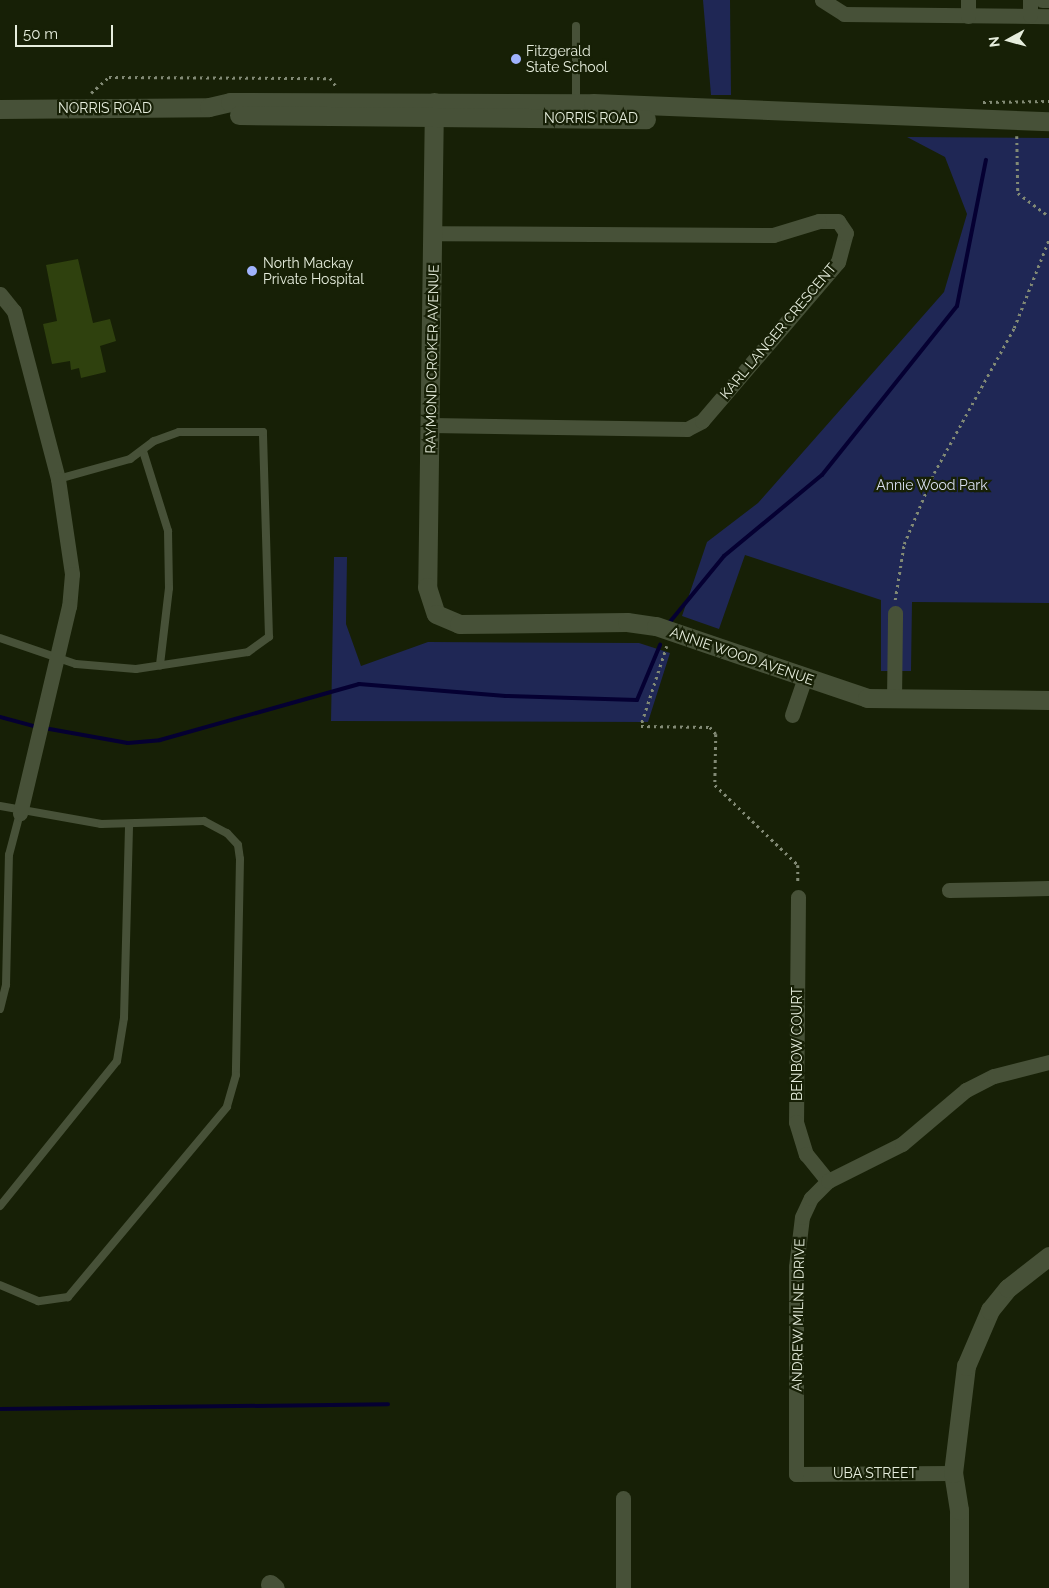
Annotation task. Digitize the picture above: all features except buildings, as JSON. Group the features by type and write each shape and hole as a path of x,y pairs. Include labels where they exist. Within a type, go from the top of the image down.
{"street":[{"path":"822,0 838,13 864,7 904,7 968,16 1049,16"},
{"path":"968,0 968,16"},
{"path":"1030,0 1030,15"},
{"path":"1042,0 1049,0"},
{"name":"NORRIS ROAD","path":"434,111 456,102 975,116 1019,124 1049,121"},
{"name":"NORRIS ROAD","path":"0,109 209,107 228,115 434,111 576,106 601,103 660,109 975,116"},
{"name":"RAYMOND CROKER AVENUE","path":"434,111 435,233 427,587 436,614"},
{"name":"NORRIS ROAD","path":"1019,124 1049,112"},
{"name":"KARL LANGER CRESCENT","path":"431,425 686,429 702,421 838,262 846,233 838,221 828,221 772,235 435,233"},
{"path":"0,294 14,311 58,479 72,574 56,657 20,813"},
{"path":"894,700 895,613"},
{"name":"ANNIE WOOD AVENUE","path":"436,614 459,624 627,622 673,632 844,693 894,700 1049,700"},
{"path":"792,716 805,678"},
{"path":"949,890 1049,888"},
{"name":"BENBOW COURT","path":"798,897 796,1122 806,1154 828,1181"},
{"name":"ANDREW MILNE DRIVE","path":"796,1474 797,1242 811,1198 828,1181 902,1144 966,1090 994,1076 1049,1062"},
{"path":"959,1588 959,1510 953,1473 965,1374 976,1337 1008,1288 1049,1256"},
{"name":"UBA STREET","path":"796,1474 953,1473"},
{"path":"623,1498 623,1588"}],"lane":[{"path":"576,26 576,106"},
{"path":"0,638 76,664 127,668 160,666 248,652 270,637 263,432 179,432 154,441 143,452 113,465 58,479"},
{"path":"143,452 168,531 170,588 160,666"},
{"path":"0,806 20,813 128,825 204,821 228,833 238,845 232,1094 227,1107 68,1296 38,1301 0,1285"},
{"path":"0,1009 6,985 9,855 20,813"},
{"path":"0,1206 117,1061 124,1018 128,825"}],"path":[{"path":"1019,124 1018,193 1049,216"},
{"path":"895,613 904,544 934,474 1014,328 1049,239"},
{"path":"673,632 641,726 710,727 716,734 715,785 798,865 798,897"}],"green space":[{"path":"703,0 730,0 731,95 711,95"},
{"name":"Annie Wood Park","path":"907,137 1049,138 1049,603 912,602 911,671 881,671 881,600 745,555 719,629 682,616 707,542 758,503 944,292 967,214 945,157"},
{"path":"334,557 347,557 346,624 361,666 428,642 639,643 670,653 648,722 331,721"}],"waterway":[{"path":"669,623 724,556 822,475 957,306 986,160"},
{"path":"44,728 128,743 160,740 359,684 506,696 637,700 660,645"},
{"path":"0,717 38,727"},
{"path":"0,1409 388,1404"}],"place":[{"name":"Fitzgerald State School","path":"516,59"},
{"name":"North Mackay Private Hospital","path":"252,271"}]}
